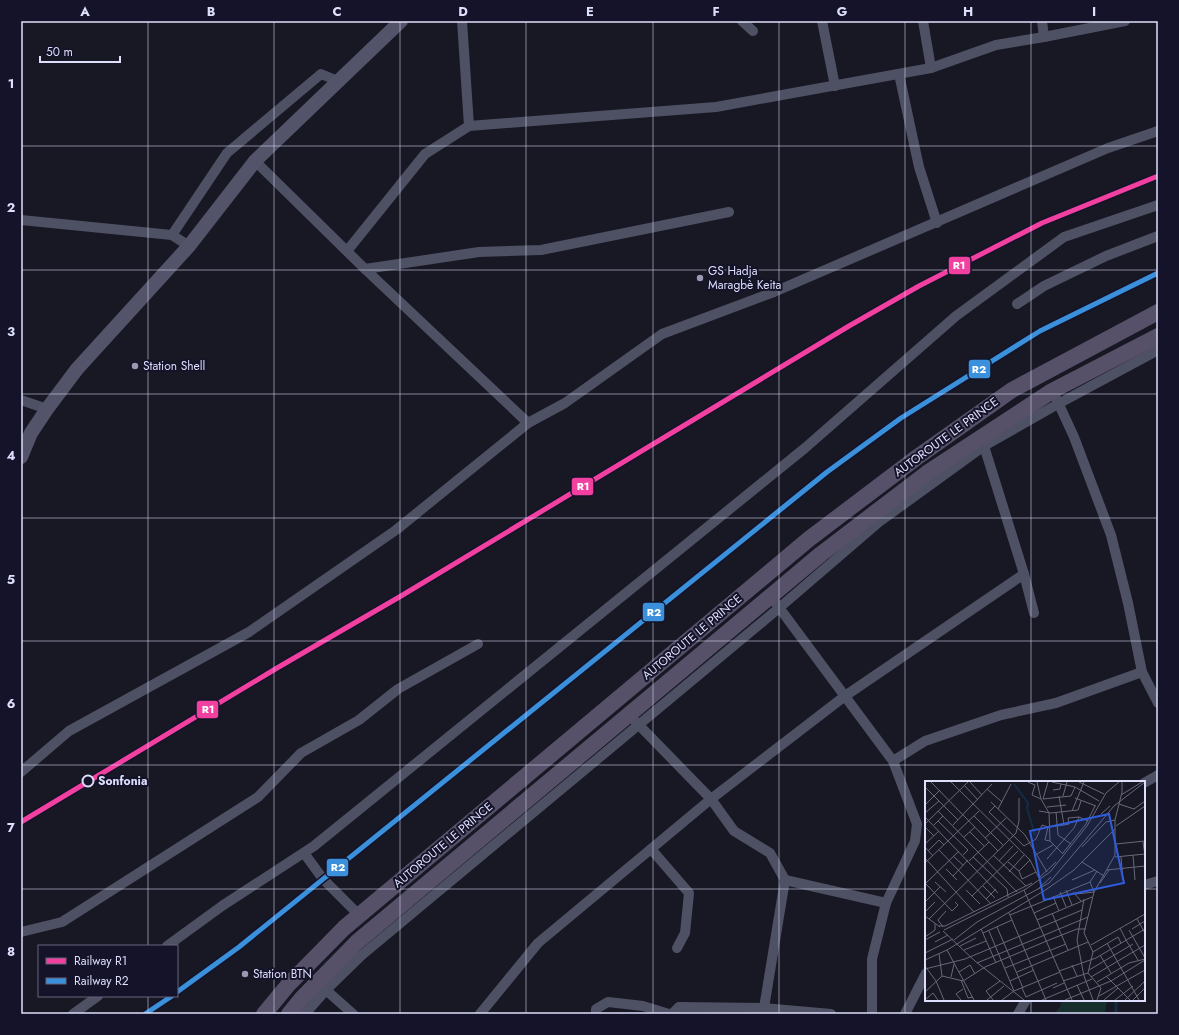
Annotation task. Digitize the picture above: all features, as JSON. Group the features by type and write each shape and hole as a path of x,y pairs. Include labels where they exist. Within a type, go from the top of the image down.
{"main road":[{"path":"21,457 31,433 77,369 189,246 255,161 401,21"},
{"name":"AUTOROUTE LE PRINCE","path":"264,1014 288,985 344,928 809,539 903,467 1012,390 1158,312"},
{"name":"AUTOROUTE LE PRINCE","path":"289,1014 302,998 357,942 634,719 775,602 821,554 927,473 1158,336"}],"street":[{"path":"462,21 469,126"},
{"path":"742,21 753,31"},
{"path":"822,21 835,86"},
{"path":"923,21 931,68"},
{"path":"1042,21 1044,37"},
{"path":"347,251 425,154 469,126 716,107 931,68 996,45 1125,21"},
{"path":"172,235 227,153 321,74 338,81"},
{"path":"899,74 919,167 937,223"},
{"path":"21,772 69,731 249,632 396,530 528,423 565,404 662,334 774,292 1108,148 1158,131"},
{"path":"255,161 365,269 528,423"},
{"path":"168,945 222,906 304,853 333,831 805,448 956,316 1064,237 1158,204"},
{"path":"365,269 479,252 541,250 729,212"},
{"path":"21,220 172,235 189,246"},
{"path":"1017,304 1044,286 1106,256 1158,236"},
{"path":"872,1014 872,959 886,904 922,825 892,761 775,602 879,522 1055,397 1158,350"},
{"path":"1055,397 1074,437 1111,535 1128,603 1142,672 1158,703"},
{"path":"21,400 47,409"},
{"path":"984,446 1024,574 1034,613"},
{"path":"480,1014 538,943 711,799 845,696 1024,574"},
{"path":"21,932 62,922 258,797 301,753 359,720 398,689 478,644"},
{"path":"892,761 925,741 1001,715 1056,703 1142,672"},
{"path":"305,1014 326,990 362,955 634,719 711,799 734,831 770,853 785,880 763,1011"},
{"path":"1145,782 1158,775"},
{"path":"651,849 689,893 684,933 677,948"},
{"path":"304,853 323,879 359,916"},
{"path":"785,880 886,904"},
{"path":"1145,885 1158,881"},
{"path":"905,1014 925,975"},
{"path":"326,990 353,1014"},
{"path":"73,1014 97,997"},
{"path":"1018,1014 1025,1001"},
{"path":"596,1014 596,1009 608,1002 642,1006 671,1014 679,1007 831,1014"}],"green space":[{"path":"1062,1001 1107,1001 1105,1014 1054,1014 1060,1007"}],"waterway":[{"path":"1116,1001 1116,1014"}],"railway":[{"path":"178,991 239,947 827,472 901,418 1040,331 1158,273"},
{"path":"145,1014 170,997"}],"rail line":[{"name":"R1","path":"21,822 277,668 401,596 849,326 919,286 1042,223 1158,176"},
{"name":"R2","path":"178,991 239,947 827,472 901,418 1040,331 1158,273"},
{"name":"R2","path":"145,1014 170,997"}],"place":[{"name":"GS Hadja Maragbè Keita","path":"700,278"},
{"name":"Station Shell","path":"135,366"},
{"name":"Sonfonia","path":"88,781"},
{"name":"Station BTN","path":"245,974"}]}
